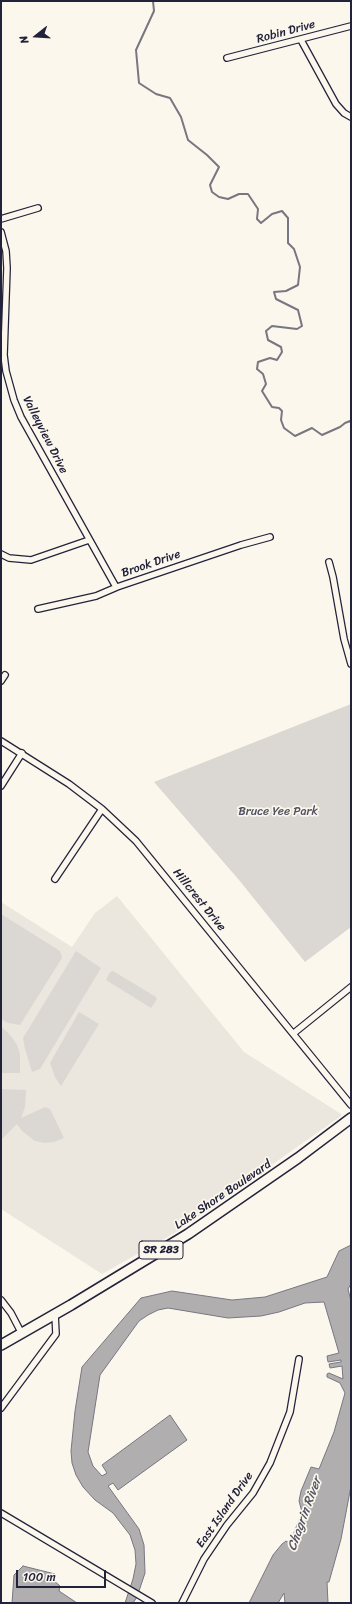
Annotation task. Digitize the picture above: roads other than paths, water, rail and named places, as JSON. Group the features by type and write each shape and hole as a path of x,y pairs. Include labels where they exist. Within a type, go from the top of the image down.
{"main road":[{"name":"Lake Shore Boulevard","path":"1,1345 22,1334 215,1216 321,1142 351,1118"}],"street":[{"name":"Robin Drive","path":"227,58 351,26"},
{"path":"301,40 336,104 344,113 351,117"},
{"path":"1,219 38,208"},
{"name":"Valleyview Drive","path":"1,232 6,251 7,268 4,355 9,385 21,417 116,587"},
{"name":"Brook Drive","path":"38,609 96,596 116,587 241,545 270,537"},
{"path":"1,554 9,558 31,560 89,540"},
{"path":"329,562 344,639 351,664"},
{"path":"1,681 5,675"},
{"name":"Hillcrest Drive","path":"1,741 69,784 102,809 136,841 294,1033 351,1105"},
{"path":"1,786 22,753"},
{"path":"56,880 102,809"},
{"path":"294,1033 351,987"},
{"path":"1,1300 11,1313 22,1334"},
{"path":"1,1408 56,1334 55,1314"},
{"name":"East Island Drive","path":"182,1603 204,1559 227,1525 253,1493 270,1463 290,1412 299,1359"},
{"path":"1,1513 152,1603"}],"water":[{"name":"Chagrin River","path":"351,1245 351,1284 348,1289 351,1301 351,1486 341,1539 329,1582 327,1582 328,1603 285,1603 284,1593 278,1603 249,1603 273,1555 286,1541 290,1543 302,1512 299,1501 301,1491 311,1467 319,1469 334,1432 345,1393 340,1383 327,1377 327,1374 329,1373 343,1379 342,1366 330,1368 329,1364 341,1362 341,1360 328,1362 327,1356 339,1353 324,1302 305,1303 279,1312 261,1316 228,1318 168,1308 158,1310 139,1321 100,1375 88,1452 93,1466 102,1476 107,1473 102,1465 170,1415 187,1440 118,1490 113,1483 108,1486 139,1529 144,1545 145,1573 137,1597 133,1603 125,1603 136,1564 135,1550 130,1535 113,1513 95,1500 83,1487 76,1475 72,1463 71,1451 75,1411 82,1367 141,1298 172,1291 232,1300 265,1297 327,1277 339,1251"},
{"path":"23,1566 55,1574 53,1580 60,1586 59,1591 77,1603 12,1603 14,1575"}],"waterway":[{"path":"153,1 154,11 136,50 139,83 156,94 170,98 181,117 188,140 219,167 210,185 212,192 219,197 228,199 239,194 248,194 258,209 257,219 261,223 272,214 282,211 288,218 288,243 294,249 300,267 298,285 286,291 274,292 276,299 298,310 302,326 297,329 272,326 266,331 268,340 281,347 282,352 277,360 270,358 258,362 257,369 263,374 266,384 262,391 272,407 279,408 282,411 281,420 284,428 295,436 312,428 322,435 340,427 345,423 350,421 351,423"}],"park label":[{"name":"Bruce Yee Park","path":"278,812"}]}
